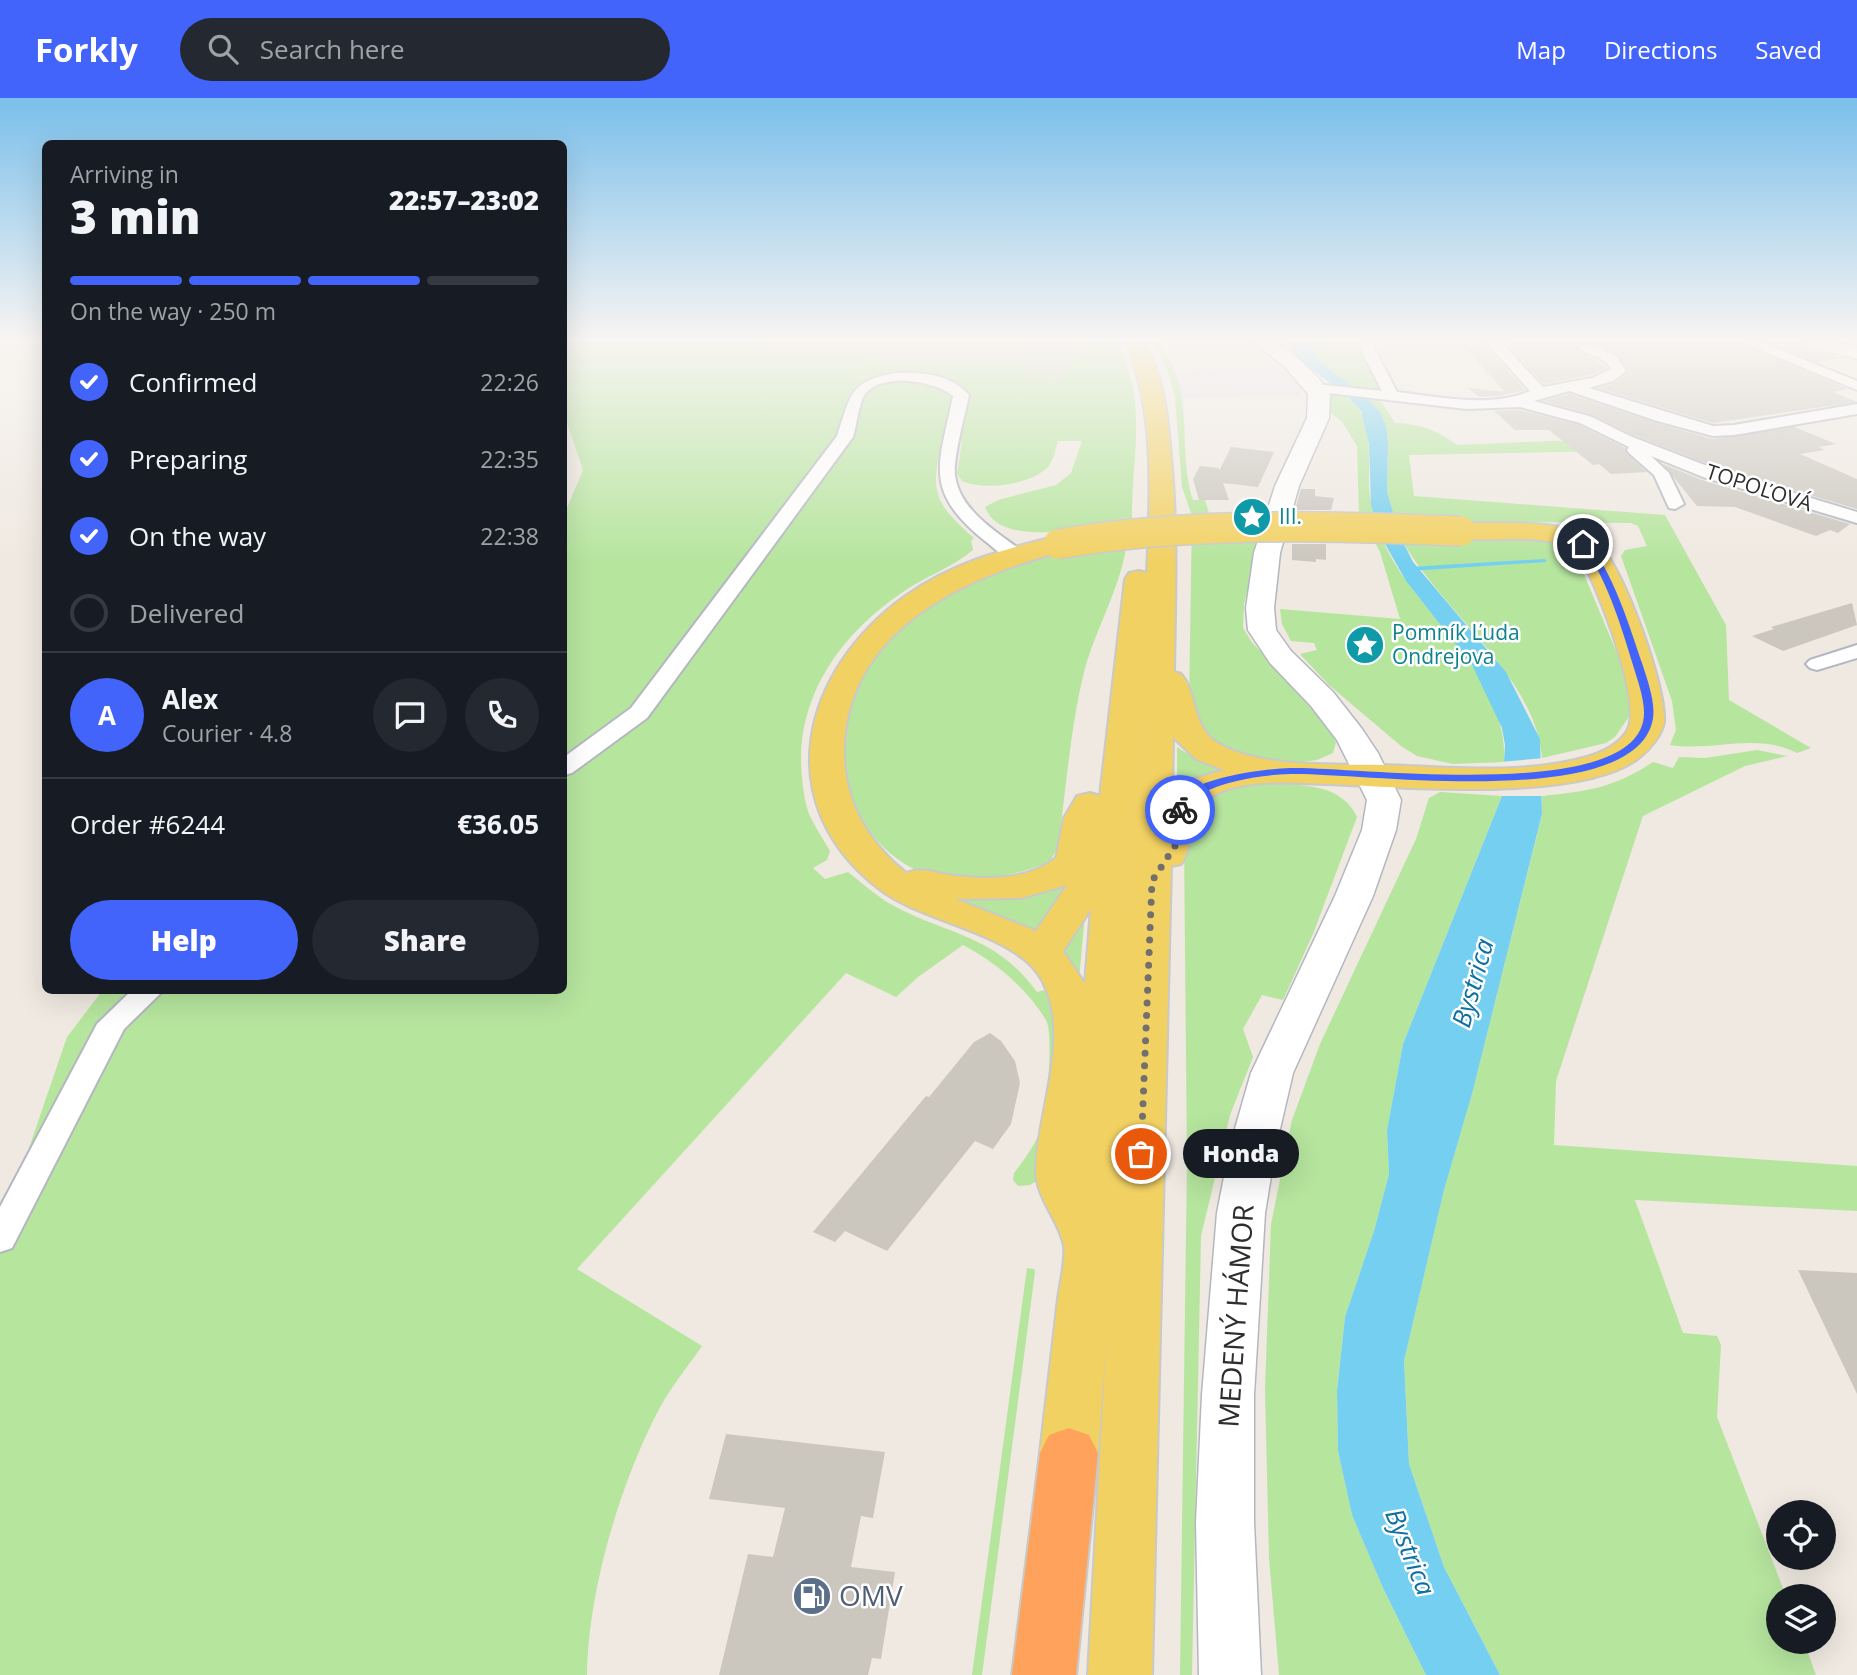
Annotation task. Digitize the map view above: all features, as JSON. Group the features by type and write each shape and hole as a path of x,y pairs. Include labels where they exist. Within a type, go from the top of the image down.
{"highway":[{"path":"1044,1675 1069,1453"}],"main road":[{"path":"1120,1675 1159,661 1163,509 1156,416"},
{"path":"1069,1453 1089,1247 1122,736 1143,517 1158,453"},
{"path":"1089,1247 1059,1174 1073,1059 1074,1021 1064,980 1052,962 1006,932 925,901 892,881 857,848 841,823 828,779 825,752 829,716 841,683 857,658 884,628 912,605 973,569 1015,555 1096,536 1169,528 1279,527 1461,531 1566,538 1583,544 1596,556 1630,640 1646,690 1648,722 1637,741 1614,758 1554,774 1454,778 1290,771 1236,762 1210,753 1188,738 1180,720 1180,698 1159,661"},
{"path":"1041,954 1091,880 1098,851 1098,837 1090,804 1094,768 1122,736"},
{"path":"1152,881 1175,846 1177,815 1184,802 1196,792 1240,777 1290,771"},
{"path":"875,864 939,887 979,890 1015,887 1053,877 1071,865 1078,849 1081,820 1090,804"}],"street":[{"path":"567,766 639,713 845,438 851,416"},
{"path":"957,416 946,474 949,486 970,520 1015,555"},
{"name":"MEDENÝ HÁMOR","path":"1230,1675 1225,1522 1228,1395 1241,1213 1253,1146 1272,1073 1354,896 1379,830 1384,800 1362,753 1344,727 1322,699 1280,657 1262,630 1260,608 1268,553 1287,485 1318,416"},
{"name":"TOPOĽOVÁ","path":"1570,416 1709,473 1857,518"},
{"name":"TOPOĽOVÁ","path":"1656,416 1713,430 1734,430 1818,416"},
{"name":"TOPOĽOVÁ","path":"1624,439 1661,473 1675,504"},
{"path":"1817,664 1857,651"},
{"path":"0,1239 112,1024 146,994"}],"green space":[{"path":"567,416 1136,416 1132,522 1074,530 1029,532 1009,528 994,520 985,507 998,500 1056,485 1071,473 1082,441 1058,441 1048,467 1030,478 983,486 962,481 957,474 962,441 942,441 936,473 938,496 950,515 974,538 971,541 973,550 900,594 858,629 825,672 813,696 801,749 804,796 814,824 830,851 827,860 813,868 825,879 848,872 887,902 986,946 1020,972 1037,992 1045,990 1057,1025 1040,1179 1030,1185 1018,1186 1013,1180 1014,1173 1039,1133 1047,1089 1050,1056 1048,1028 1046,1020 1030,997 987,959 963,945 918,977 896,997 846,973 577,1269 702,1346 655,1417 617,1509 599,1577 587,1675 0,1675 0,1233 67,1037 100,994 567,994 567,508 583,470"},
{"path":"1176,416 1184,416 1188,480 1193,500 1205,500 1210,516 1265,517 1244,604 1243,628 1251,641 1325,724 1336,742 1333,753 1317,760 1290,764 1256,760 1209,741 1189,704 1192,516 1182,487"},
{"path":"1334,416 1362,416 1369,443 1369,488 1375,521 1359,516 1357,446 1343,423"},
{"path":"1375,416 1390,416 1395,423 1428,429 1457,445 1599,439 1613,451 1409,455 1414,496 1665,515 1726,625 1729,700 1811,748 1797,753 1782,747 1751,743 1670,745 1676,730 1672,701 1621,556 1625,550 1647,546 1638,526 1631,523 1395,521 1387,492 1388,443"},
{"path":"1371,535 1380,535 1403,576 1456,643 1486,688 1503,736 1504,762 1453,764 1417,756 1401,746 1329,685 1300,654 1317,650 1314,643 1291,641 1282,624 1280,609 1400,619 1380,552"},
{"path":"1400,536 1516,537 1559,545 1575,553 1630,684 1630,715 1615,737 1606,743 1542,758 1536,728 1522,698 1483,643 1416,563"},
{"path":"1127,538 1115,589 1083,676 1071,739 1058,846 1050,862 1002,876 963,880 924,873 900,861 880,844 864,822 851,797 844,771 842,744 845,717 870,663 893,636 945,598 1034,561"},
{"path":"1177,747 1194,758 1227,771 1205,775 1177,790"},
{"path":"1757,750 1787,756 1745,766 1643,816 1556,1081 1554,1145 1857,1166 1857,1211 1635,1200 1683,1333 1717,1336 1721,1345 1717,1417 1766,1544 1766,1570 1776,1570 1781,1584 1766,1584 1766,1654 1808,1654 1816,1675 1500,1675 1444,1567 1409,1464 1404,1361 1444,1190 1472,1094 1542,815 1542,796 1600,787 1626,778 1653,762 1673,768 1679,757 1705,758"},
{"path":"1255,784 1298,785 1326,790 1339,796 1357,817 1313,934 1283,1000 1262,995 1243,1029 1253,1057 1230,1115 1201,1236 1192,1675 1180,1675 1187,1161 1184,842 1195,814 1207,799 1225,790"},
{"path":"1440,792 1502,796 1403,1044 1387,1130 1389,1174 1374,1231 1345,1317 1337,1390 1338,1451 1352,1515 1383,1588 1426,1675 1279,1675 1269,1558 1265,1390 1271,1224 1292,1120 1320,1044 1416,839 1429,798"},
{"path":"1083,867 1033,937 951,898 989,900 1020,895 1035,891"},
{"path":"1086,904 1078,990 1068,963 1066,946 1067,938"},
{"path":"1027,1268 1034,1269 1035,1272 982,1675 972,1675"}],"water":[{"name":"Bystrica","path":"1362,416 1382,416 1388,443 1387,492 1400,536 1413,562 1506,672 1540,739 1542,814 1472,1094 1444,1190 1404,1361 1409,1464 1444,1567 1500,1675 1426,1675 1383,1588 1352,1515 1338,1451 1337,1391 1345,1317 1374,1231 1389,1174 1387,1130 1403,1044 1502,796 1505,745 1502,728 1472,665 1406,581 1380,535 1371,505 1369,444"}],"pier":[{"path":"1545,758 1546,796 1498,796 1500,762"}],"building":[{"path":"1499,416 1542,416 1579,425 1625,448 1627,454 1647,472 1611,474 1599,464 1593,465 1549,430 1515,430"},
{"path":"1594,416 1634,416 1712,439 1794,427 1836,444 1819,447 1825,450 1800,454 1857,479 1857,509 1716,467 1631,434"},
{"path":"1689,416 1764,416 1713,423"},
{"path":"1231,447 1274,452 1258,487 1223,483 1229,500 1199,500 1193,479 1200,466 1219,468 1219,471"},
{"path":"1663,464 1702,480 1850,524 1838,533 1830,530 1816,536 1735,507 1697,506"},
{"path":"1301,489 1315,489 1315,496 1334,498 1331,510 1295,510"},
{"path":"1292,544 1326,544 1326,560 1292,560"},
{"path":"1852,603 1857,625 1783,651 1752,636 1774,629 1771,627"},
{"path":"990,1033 1001,1041 1015,1061 1020,1083 1011,1124 993,1149 975,1141 887,1251 845,1231 835,1242 813,1232 974,1042"},
{"path":"1798,1270 1857,1273 1857,1394"},
{"path":"726,1434 885,1452 873,1518 861,1516 851,1567 895,1572 881,1659 872,1658 868,1675 719,1675 748,1554 773,1557 785,1508 709,1499"}],"waterway":[{"path":"1409,569 1544,561"}],"way so far":[{"path":"1141,1154 1152,881 1175,846 1177,815 1180,810"}],"place":[{"name":"III.","path":"1252,517"},
{"name":"Pomník Ľuda Ondrejova","path":"1365,645"},
{"name":"Honda","path":"1141,1154"},
{"name":"OMV","path":"812,1596"}],"route":[{"path":"1180,810 1184,802 1196,792 1218,782 1240,777 1290,771 1454,778 1512,777 1586,768 1627,751 1639,739 1648,722 1646,690 1630,640 1596,556 1583,544"}]}
